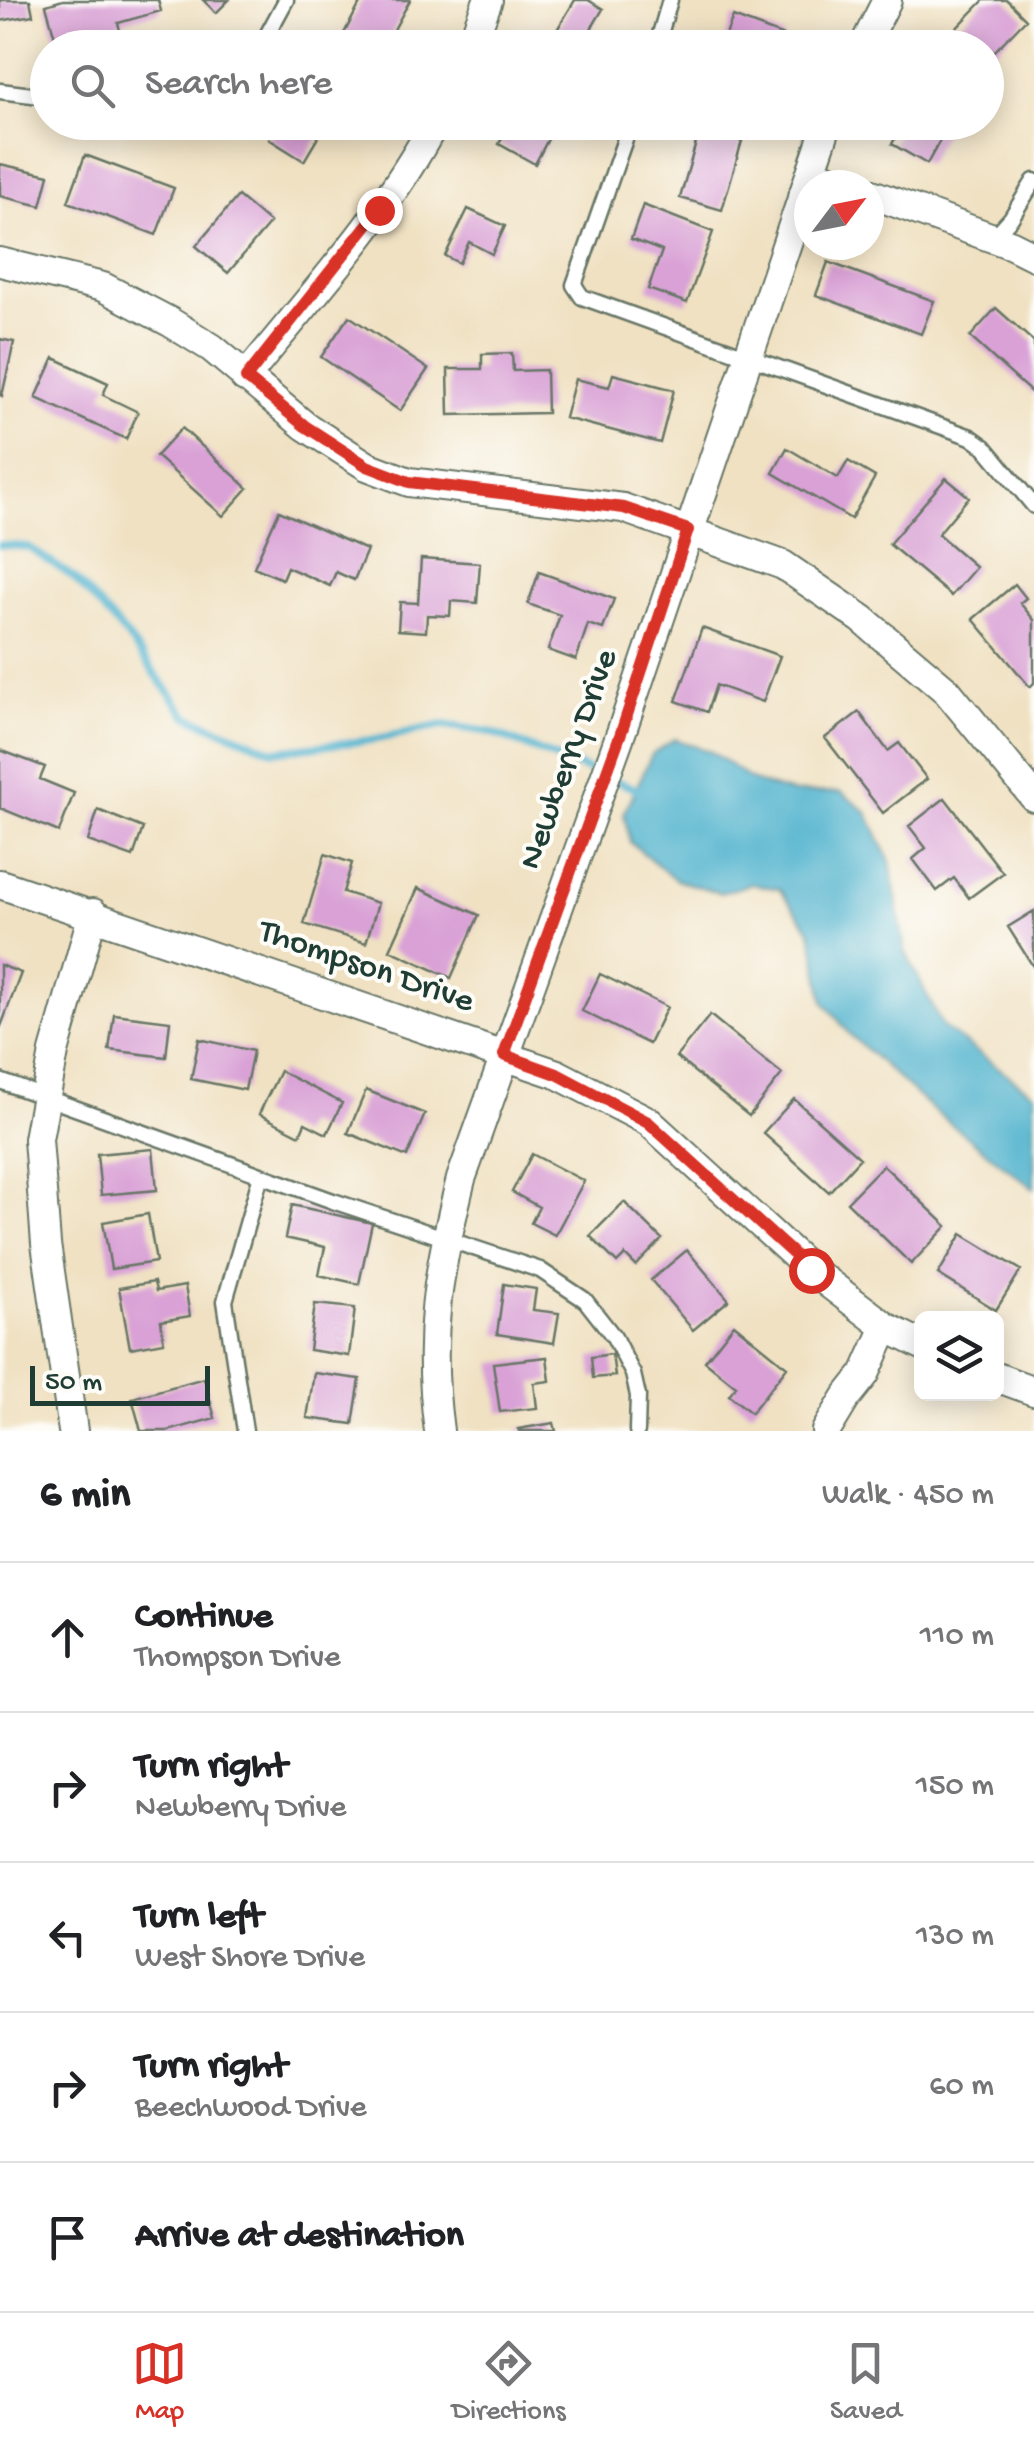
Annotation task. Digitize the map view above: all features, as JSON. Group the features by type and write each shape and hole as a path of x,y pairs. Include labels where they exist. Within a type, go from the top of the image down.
{"street":[{"path":"477,30 488,0"},
{"path":"873,30 888,0"},
{"path":"246,378 379,210 412,166 426,140"},
{"name":"Newberry Drive","path":"812,170 822,140"},
{"path":"884,198 1034,256"},
{"name":"Newberry Drive","path":"438,1431 433,1389 433,1314 461,1180 622,730 794,221"},
{"path":"0,262 103,288 134,302 212,348 305,426 367,466 409,482 624,508 782,566 862,619 947,690 1034,797"},
{"name":"Thompson Drive","path":"0,884 557,1074 648,1122 811,1270 886,1327 914,1341"},
{"path":"73,1431 43,1209 38,1139 44,1095 93,913"},
{"path":"826,1431 865,1374 886,1327"},
{"path":"1004,1381 1034,1391"}],"lane":[{"path":"270,30 286,0"},
{"path":"661,30 670,0"},
{"path":"0,91 30,95"},
{"path":"625,140 574,285 582,298 971,437 985,447 1034,506"},
{"path":"993,238 1034,181"},
{"path":"0,1081 540,1270 585,1300 614,1337 633,1374 638,1396 637,1431"},
{"path":"245,1431 224,1301 261,1174"}],"water":[{"path":"675,739 712,752 753,781 792,793 841,792 867,812 890,861 905,951 943,1027 1034,1094 1034,1189 933,1110 850,1035 824,1002 811,931 779,889 751,884 721,893 676,880 630,842 624,814 652,754"}],"building":[{"path":"0,0 30,0 33,15 0,21"},
{"path":"63,0 158,0 161,11 118,23 120,30 53,30 46,5"},
{"path":"203,0 229,0 216,13"},
{"path":"362,0 410,0 394,30 346,30"},
{"path":"575,0 588,0 603,9 593,30 557,30"},
{"path":"984,0 1007,0 1026,19 1004,42 1004,30 955,30"},
{"path":"733,17 768,30 728,30"},
{"path":"271,140 316,140 304,161"},
{"path":"501,140 548,140 535,164 499,144"},
{"path":"697,140 742,141 722,210 680,198"},
{"path":"894,140 940,140 927,164 892,144"},
{"path":"85,155 174,188 156,235 68,202"},
{"path":"0,164 49,175 41,206 0,196"},
{"path":"238,196 270,223 228,273 196,246"},
{"path":"643,205 713,232 687,303 648,289 662,251 631,239"},
{"path":"468,209 505,226 492,254 469,242 459,263 445,256"},
{"path":"828,262 934,301 921,334 816,295"},
{"path":"996,308 1034,342 1034,395 970,337"},
{"path":"349,316 428,369 400,411 321,357"},
{"path":"0,339 14,342 2,396 0,395"},
{"path":"512,353 513,371 546,370 547,413 449,415 448,369 482,369 482,354"},
{"path":"54,358 108,383 103,395 138,412 126,439 36,398"},
{"path":"613,374 674,390 660,443 565,418 575,379 609,387"},
{"path":"182,428 248,488 223,516 156,456"},
{"path":"787,448 838,478 848,461 875,477 851,519 773,473"},
{"path":"946,478 969,497 938,534 976,567 951,596 889,544"},
{"path":"279,511 367,550 354,580 336,572 330,586 287,567 282,579 254,567"},
{"path":"421,559 480,563 477,603 451,601 450,616 427,615 426,632 398,630 400,602 418,603"},
{"path":"539,572 614,599 603,629 588,624 576,660 548,650 560,615 528,604"},
{"path":"1015,584 1026,598 1020,603 1034,620 1034,683 1030,687 973,619"},
{"path":"702,628 780,656 763,702 716,685 707,712 676,701"},
{"path":"859,712 888,751 899,743 927,779 883,813 825,738"},
{"path":"0,750 45,767 40,779 74,793 59,832 0,808"},
{"path":"945,798 1003,873 969,898 954,878 937,891 913,859 926,848 909,826"},
{"path":"98,810 143,828 133,857 88,841"},
{"path":"325,854 352,863 343,892 378,903 366,943 304,924"},
{"path":"418,888 479,915 451,978 390,950"},
{"path":"1034,911 1034,968 1008,927"},
{"path":"0,965 21,973 0,1029"},
{"path":"600,974 667,1007 649,1044 582,1011"},
{"path":"114,1014 170,1021 166,1057 109,1050"},
{"path":"710,1015 782,1074 749,1116 676,1057"},
{"path":"199,1039 253,1051 245,1090 191,1079"},
{"path":"280,1071 342,1103 327,1134 305,1123 300,1135 259,1114"},
{"path":"366,1090 425,1114 407,1157 348,1133"},
{"path":"794,1099 860,1158 829,1192 763,1133"},
{"path":"153,1149 157,1190 101,1195 97,1154"},
{"path":"532,1154 584,1181 555,1235 531,1223 539,1207 512,1192"},
{"path":"883,1165 947,1226 911,1264 847,1202"},
{"path":"624,1202 662,1239 636,1266 625,1255 617,1263 590,1236"},
{"path":"292,1205 372,1223 359,1284 319,1275 325,1247 285,1238"},
{"path":"148,1214 156,1262 111,1269 103,1222"},
{"path":"962,1234 1021,1270 996,1310 938,1274"},
{"path":"687,1250 729,1300 693,1330 651,1280"},
{"path":"154,1282 156,1291 185,1286 190,1316 161,1321 164,1342 130,1348 119,1288"},
{"path":"504,1284 536,1289 533,1310 559,1313 554,1343 497,1334"},
{"path":"315,1304 355,1308 349,1356 309,1350"},
{"path":"734,1324 787,1367 751,1413 729,1395 736,1386 705,1361"},
{"path":"612,1354 615,1376 593,1378 591,1357"},
{"path":"547,1357 550,1381 534,1383 537,1408 500,1412 493,1363"},
{"path":"314,1373 360,1379 353,1424 307,1418"},
{"path":"204,1378 215,1418 168,1431 141,1431 132,1398"},
{"path":"554,1423 556,1431 518,1429"}],"waterway":[{"path":"0,545 28,547 73,577 126,635 187,716 274,751 372,740 443,725 490,732 598,774"},
{"path":"611,779 644,792"}],"route":[{"path":"379,210 246,378 305,426 367,466 409,482 624,508 688,530 622,730 504,1055 557,1074 648,1122 811,1270"}]}
